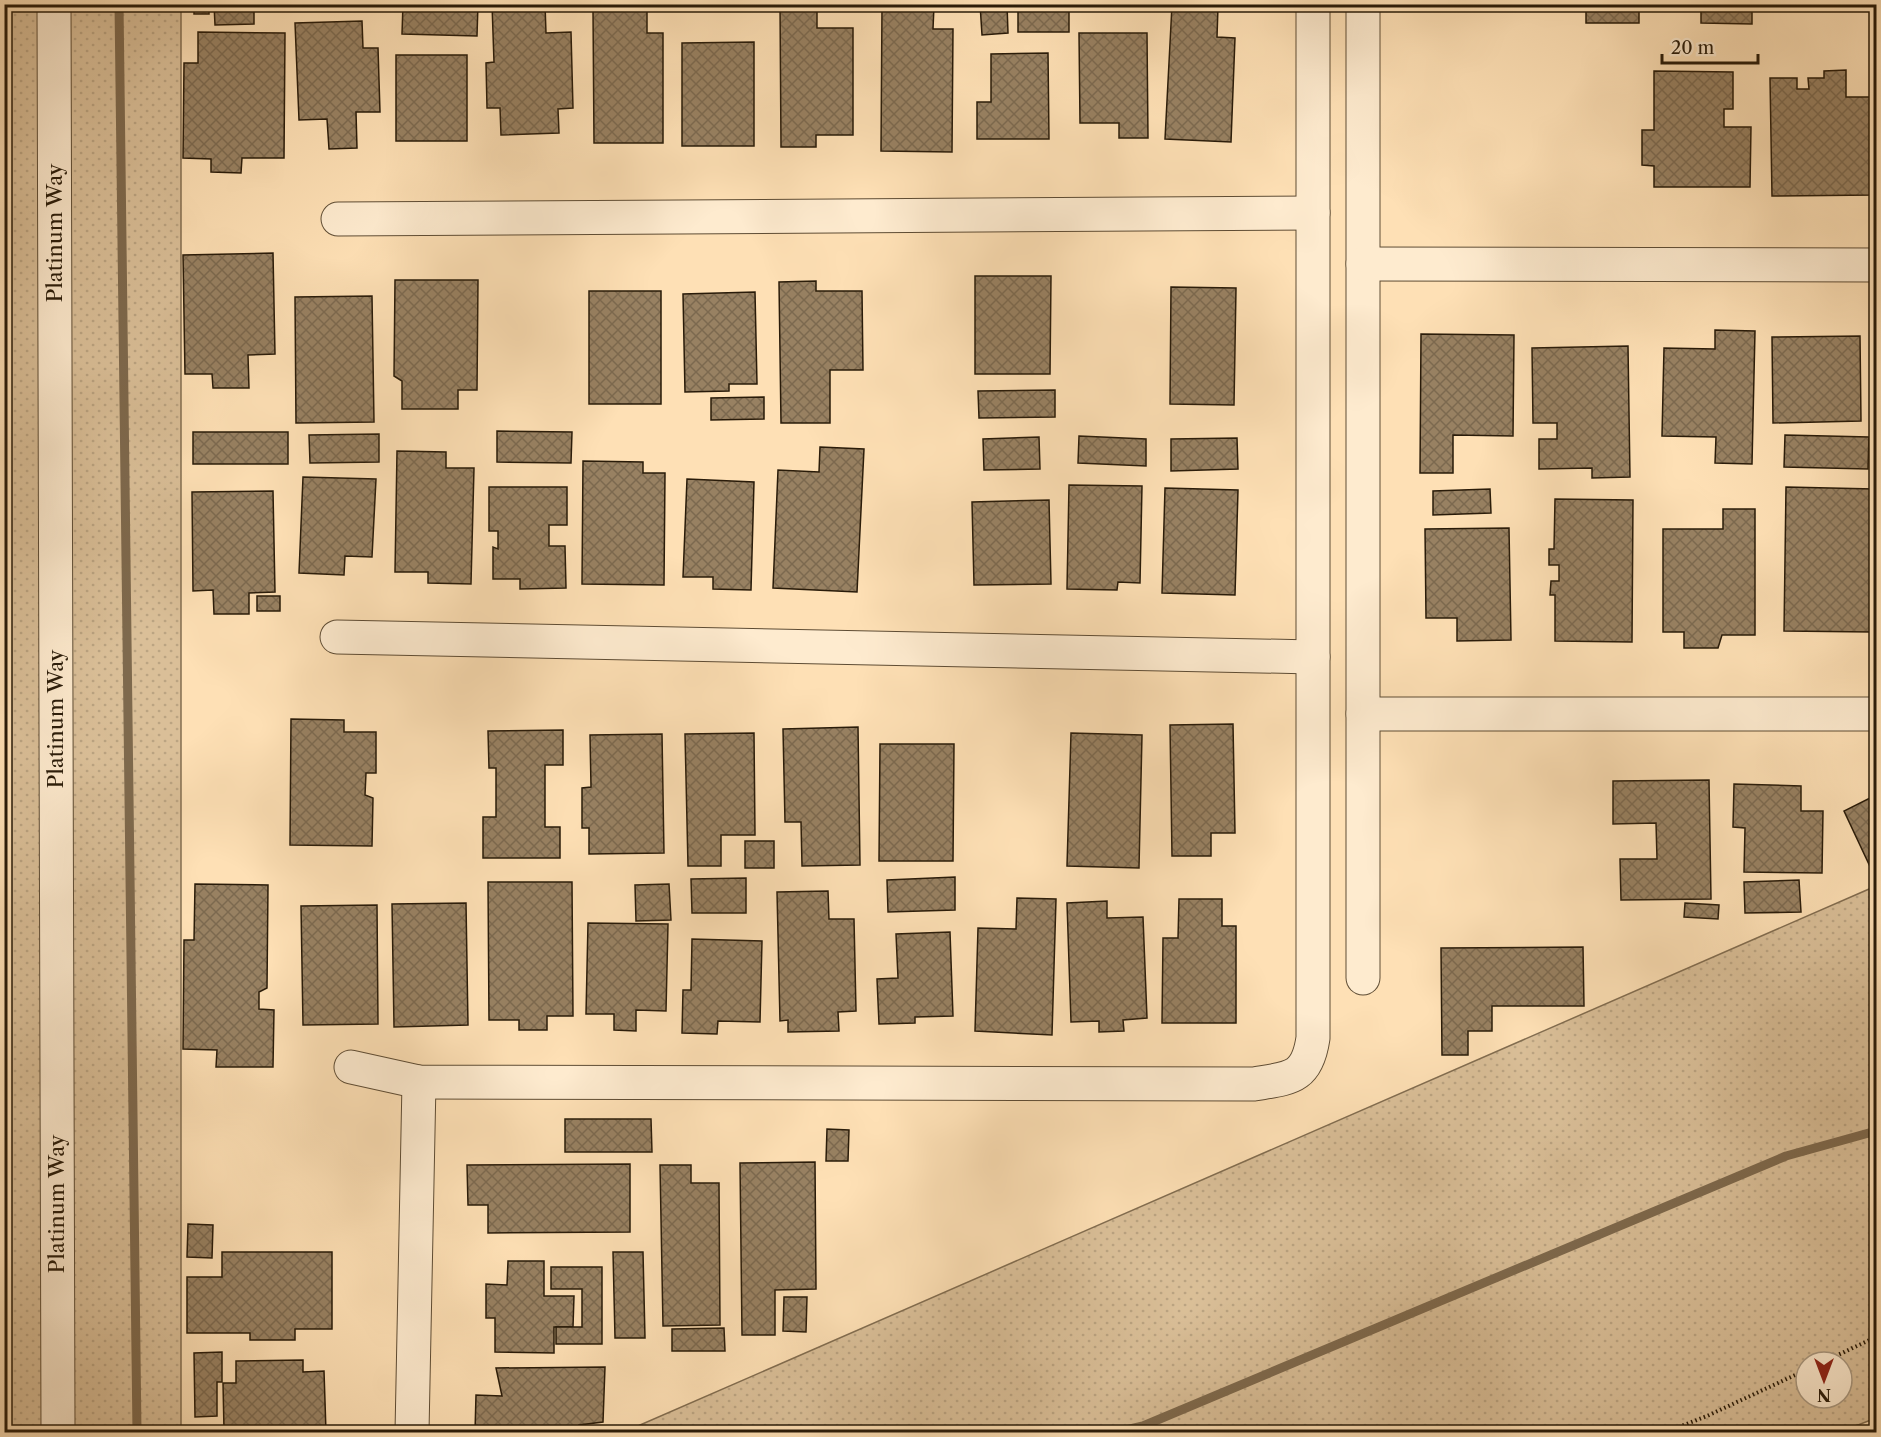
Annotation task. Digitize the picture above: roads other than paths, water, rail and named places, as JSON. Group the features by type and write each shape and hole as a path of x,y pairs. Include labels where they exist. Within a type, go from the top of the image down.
{"street":[{"name":"Platinum Way","path":"54,4 58,1432"},
{"path":"351,1067 419,1082 1254,1084 1289,1078 1302,1068 1310,1055 1313,1038 1313,4"},
{"path":"1363,4 1363,978"},
{"path":"338,219 1313,213"},
{"path":"1363,264 1876,265"},
{"path":"337,636 1313,657"},
{"path":"1363,714 1876,714"},
{"path":"412,1432 419,1082"}],"waterway":[{"path":"119,4 137,1432"},
{"path":"1117,1432 1143,1426 1786,1156 1876,1131"}]}
